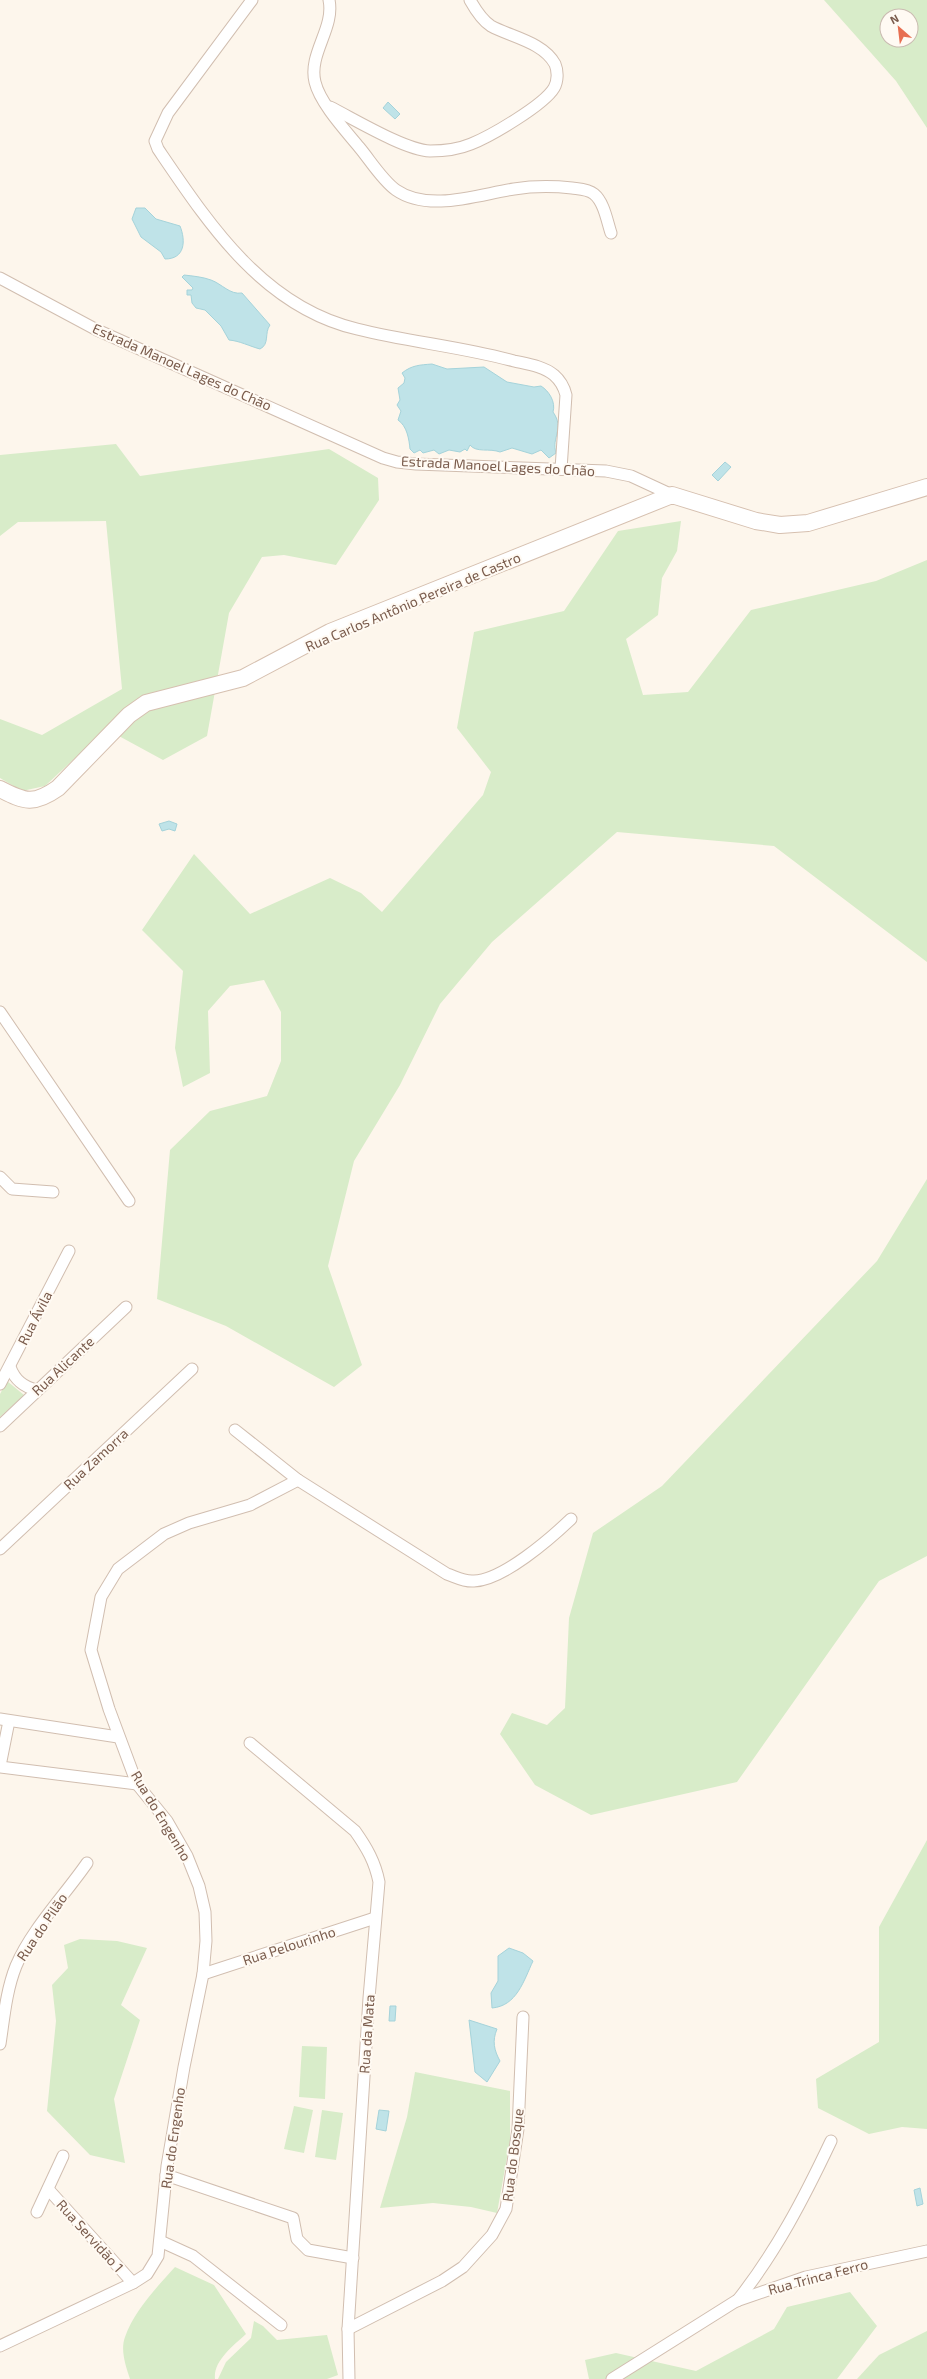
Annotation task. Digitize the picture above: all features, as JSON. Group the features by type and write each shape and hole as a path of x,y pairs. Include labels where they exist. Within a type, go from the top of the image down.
{"street":[{"path":"252,0 168,113 155,141 158,149 203,216 230,247 263,278 296,305 325,320 358,329 488,354 542,368 554,374 563,384 566,395 561,469"},
{"path":"330,0 331,11 328,25 316,59 314,73 318,92 355,142 397,190 432,201 467,200 514,189 540,186 580,189 595,195 600,202 611,233"},
{"path":"328,106 411,147 429,150 452,149 471,144 501,128 544,99 554,88 558,76 555,65 549,56 538,48 490,25 470,0"},
{"name":"Estrada Manoel Lages do Chão","path":"0,278 97,330 383,458 397,462 416,464 606,470 631,476 672,495 756,521 780,525 808,523 927,487"},
{"name":"Rua Carlos Antônio Pereira de Castro","path":"0,789 18,798 32,801 45,797 58,788 129,715 146,703 243,678 330,632 672,495"},
{"path":"0,1012 129,1201"},
{"path":"0,1177 12,1189 53,1192"},
{"name":"Rua Ávila","path":"0,1384 69,1251"},
{"name":"Rua Alicante","path":"0,1426 126,1307"},
{"path":"10,1367 20,1382 28,1388 37,1390"},
{"name":"Rua Zamorra","path":"0,1549 192,1369"},
{"path":"234,1430 298,1480 447,1574 462,1580 474,1581 483,1579 516,1564 571,1518"},
{"name":"Rua do Engenho","path":"0,2346 133,2283 147,2274 153,2266 158,2256 166,2176 184,2067 203,1974 206,1941 205,1912 199,1886 187,1856 167,1821 138,1784 118,1737 91,1650 101,1597 105,1588 118,1569 164,1534 189,1523 250,1505 298,1480"},
{"path":"118,1737 4,1720 0,1766 138,1784"},
{"name":"Rua da Mata","path":"250,1743 355,1831 368,1849 376,1866 379,1882 375,1918 348,2329 349,2379"},
{"name":"Rua do Pilão","path":"0,2044 8,1992 17,1965 31,1940 87,1863"},
{"name":"Rua Pelourinho","path":"203,1974 375,1918"},
{"name":"Rua do Bosque","path":"348,2329 442,2281 463,2267 492,2235 506,2209 517,2136 523,2017"},
{"path":"736,2301 762,2269 786,2231 831,2141"},
{"path":"38,2212 64,2156"},
{"path":"166,2176 293,2218 297,2239 308,2250 353,2258"},
{"name":"Rua Servidão 1","path":"48,2189 133,2283"},
{"path":"160,2241 193,2256 281,2325"},
{"name":"Rua Trinca Ferro","path":"612,2379 736,2301 806,2277 927,2251"}],"green space":[{"path":"824,0 927,0 927,128 896,81"},
{"path":"116,444 140,476 329,449 378,478 379,500 336,565 284,555 262,557 229,613 207,736 163,760 106,729 45,786 22,791 0,778 0,719 42,735 122,689 106,521 18,522 0,536 0,455"},
{"path":"681,521 677,551 662,578 658,615 626,639 643,695 688,692 751,610 876,581 927,560 927,962 774,846 617,832 492,942 440,1004 400,1085 354,1161 328,1266 362,1365 334,1387 226,1326 157,1299 170,1150 210,1111 267,1096 281,1061 281,1012 264,980 230,986 208,1011 210,1073 183,1087 175,1048 183,971 142,930 194,854 250,914 330,878 361,893 382,912 483,795 491,772 457,728 474,632 564,611 618,531"},
{"path":"927,1179 927,1556 879,1581 737,1782 591,1815 535,1785 500,1734 512,1713 547,1725 565,1708 569,1618 593,1533 662,1486 877,1261"},
{"path":"7,1381 24,1395 0,1417 0,1394"},
{"path":"927,1840 927,2129 902,2127 869,2134 818,2108 816,2079 879,2042 879,1927"},
{"path":"80,1939 117,1941 147,1948 121,2005 140,2020 114,2099 125,2163 90,2155 47,2111 56,2021 52,1985 68,1968 64,1945"},
{"path":"302,2046 327,2047 325,2099 299,2097"},
{"path":"415,2072 510,2091 510,2141 497,2213 471,2207 433,2203 380,2208 407,2117"},
{"path":"294,2106 313,2110 304,2153 284,2149"},
{"path":"322,2110 343,2113 336,2160 315,2157"},
{"path":"175,2267 214,2285 246,2334 225,2354 217,2366 215,2379 130,2379 123,2353 125,2337 129,2327 140,2309"},
{"path":"850,2292 877,2326 837,2379 589,2379 585,2360 616,2353 696,2371 774,2329 787,2307"},
{"path":"254,2321 263,2326 277,2340 327,2335 338,2375 327,2379 218,2379 226,2362 251,2338"},
{"path":"927,2331 927,2379 857,2379 879,2355"}],"water":[{"path":"388,102 400,114 395,119 383,108"},
{"path":"136,208 145,208 156,219 180,226 183,243 180,253 177,256 165,259 161,252 141,237 132,219"},
{"path":"184,275 208,279 230,291 242,293 270,325 263,347 260,349 241,342 229,340 221,326 205,310 196,308 192,303 191,295 187,295 187,290 192,290 193,288 182,277"},
{"path":"432,364 447,369 484,367 507,382 534,387 541,386 547,391 554,404 553,412 558,423 555,442 556,453 549,458 541,450 532,454 512,448 500,452 492,450 479,450 470,445 467,451 465,449 460,452 449,450 439,454 434,450 423,453 420,450 414,453 410,449 404,426 398,420 401,411 397,405 400,400 398,388 404,383 405,378 402,373 406,370 416,366"},
{"path":"725,462 731,467 718,481 712,475"},
{"path":"169,821 177,824 175,831 169,829 162,831 159,824"},
{"path":"509,1948 523,1953 533,1961 523,1984 514,1997 501,2006 492,2008 491,1993 498,1981 498,1956"},
{"path":"390,2006 396,2006 395,2021 389,2021"},
{"path":"469,2020 497,2029 494,2045 500,2061 487,2082 475,2072"},
{"path":"379,2110 389,2111 386,2131 376,2129"},
{"path":"920,2188 923,2204 917,2206 914,2190"}]}
